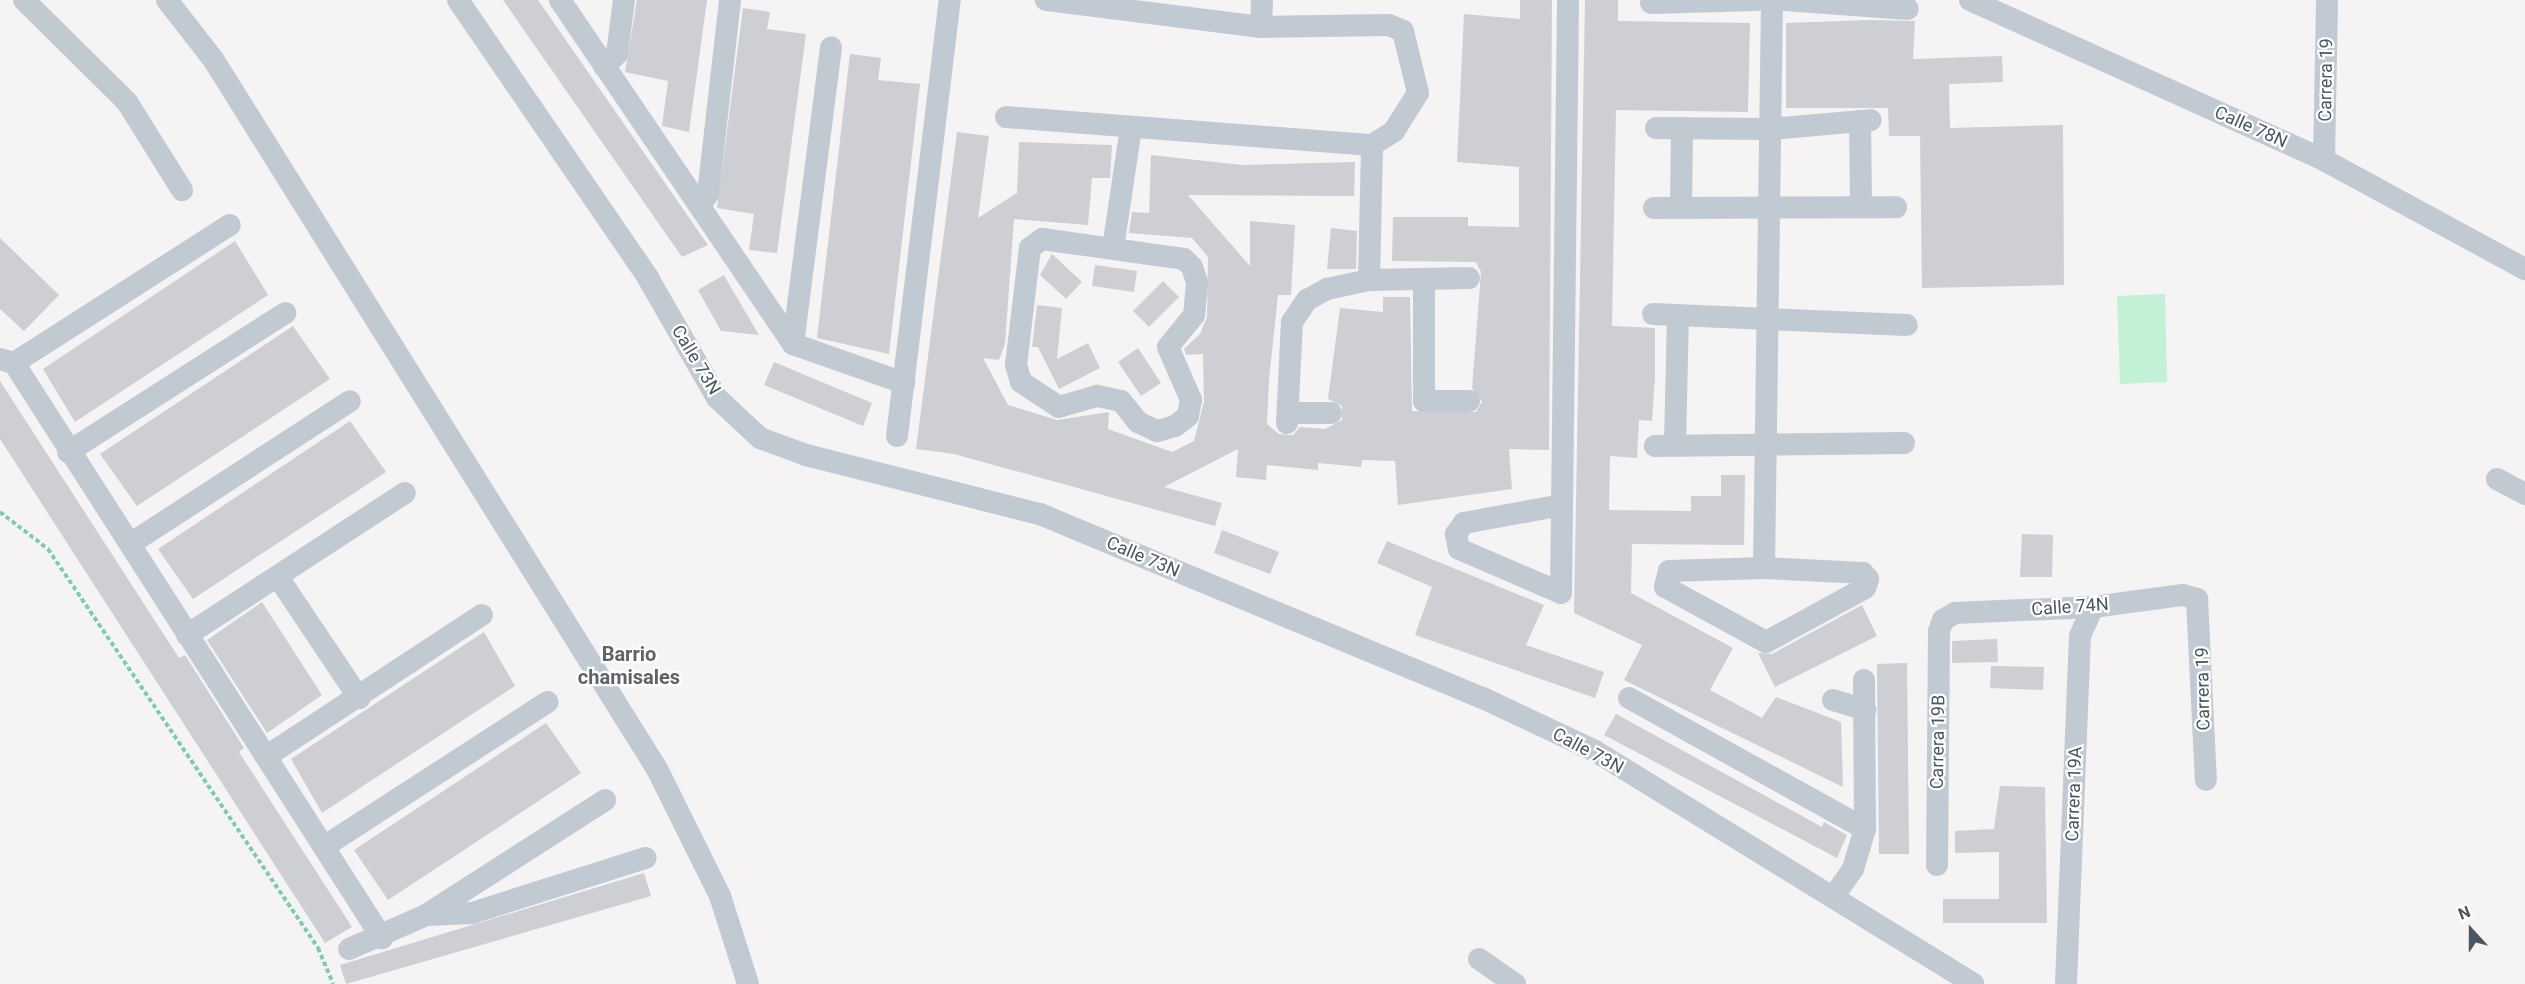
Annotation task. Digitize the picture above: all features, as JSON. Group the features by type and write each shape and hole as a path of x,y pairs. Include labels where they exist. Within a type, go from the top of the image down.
{"street":[{"path":"24,0 127,102 182,190"},
{"path":"168,0 213,59 657,769 720,896 748,984"},
{"name":"Calle 73N","path":"458,0 648,278 717,398 760,438 806,455 1040,514 1483,698 1595,751 1834,896 1973,984"},
{"path":"560,0 793,344 904,383"},
{"path":"604,66 617,54 624,0"},
{"path":"700,205 708,194 730,0"},
{"path":"897,436 950,0"},
{"path":"1006,117 1372,145 1394,131 1418,93 1403,31 1389,25 1261,27 1046,0"},
{"path":"1261,27 1262,0"},
{"path":"1562,505 1464,523 1456,534 1459,549 1561,593 1568,0"},
{"path":"1651,3 1756,0"},
{"path":"1764,568 1772,0"},
{"path":"1785,0 1908,9"},
{"name":"Calle 78N","path":"1970,0 2324,160 2525,269"},
{"name":"Carrera 19","path":"2324,160 2327,0"},
{"path":"793,344 831,47"},
{"path":"1656,128 1771,129 1865,121 1861,207"},
{"path":"1113,248 1131,127"},
{"path":"1681,208 1682,128"},
{"path":"1369,280 1372,145"},
{"path":"1654,208 1896,207"},
{"path":"230,225 7,361 130,544 382,938"},
{"path":"1042,239 1113,248 1184,259 1195,274 1194,315 1168,347 1191,400 1188,416 1175,426 1156,431 1138,422 1121,401 1097,396 1059,407 1022,381 1016,365 1030,248 1042,239"},
{"path":"1331,413 1287,418 1292,322 1307,300 1327,289 1369,280 1469,278"},
{"path":"1425,279 1424,401 1469,401"},
{"path":"68,452 285,313"},
{"path":"1653,314 1907,325"},
{"path":"1678,315 1665,446 1904,442"},
{"path":"130,544 350,401"},
{"path":"2497,479 2525,494"},
{"path":"187,635 405,494"},
{"path":"1764,568 1863,573 1868,579 1865,588 1766,642 1665,586 1669,571 1764,568"},
{"path":"278,577 359,698"},
{"name":"Calle 74N","path":"1943,620 1955,613 2093,607 2183,595 2197,599"},
{"name":"Carrera 19","path":"2197,599 2205,780"},
{"name":"Carrera 19A","path":"2066,984 2080,636 2093,607"},
{"path":"267,756 359,698 482,615"},
{"name":"Carrera 19B","path":"1937,865 1943,620"},
{"path":"1834,896 1853,869 1865,829 1864,680"},
{"path":"1629,698 1865,829"},
{"path":"1833,700 1865,710"},
{"path":"325,846 548,702"},
{"path":"349,949 382,938 426,915 605,800"},
{"path":"426,915 472,913 645,858"},
{"path":"1479,959 1515,984"}],"path":[{"path":"0,513 48,549 318,948 333,984"}],"green space":[{"path":"2165,294 2167,382 2120,384 2117,296"}],"building":[{"path":"503,0 538,0 708,245 682,257"},
{"path":"637,0 707,0 689,132 662,126 668,81 625,72"},
{"path":"1520,0 1552,0 1549,450 1509,449 1512,489 1398,505 1395,461 1362,460 1361,467 1318,463 1318,470 1267,465 1266,480 1236,477 1238,449 1164,487 1222,503 1215,526 954,454 916,449 957,132 989,136 978,218 1017,193 1019,142 1112,145 1110,178 1092,178 1088,225 1014,219 1005,344 999,360 983,358 1008,405 1057,420 1109,412 1108,429 1172,452 1194,441 1204,402 1203,354 1186,355 1184,349 1200,334 1207,317 1208,257 1192,238 1129,233 1132,212 1149,213 1151,155 1242,165 1355,162 1354,196 1188,195 1250,266 1250,221 1295,225 1291,295 1278,295 1269,379 1267,424 1279,434 1293,435 1300,427 1325,429 1342,420 1342,406 1328,399 1340,308 1383,312 1383,297 1410,297 1412,411 1476,412 1482,402 1472,388 1481,272 1476,262 1392,261 1393,217 1468,217 1468,226 1519,227 1519,167 1457,162 1464,14 1520,19"},
{"path":"1585,0 1618,0 1618,21 1750,23 1748,112 1616,110 1612,326 1655,328 1655,377 1652,421 1639,420 1637,458 1610,456 1609,510 1691,511 1691,496 1721,496 1721,475 1745,475 1744,545 1632,544 1631,593 1733,648 1710,690 1762,718 1776,697 1841,722 1843,787 1624,680 1642,645 1574,613"},
{"path":"743,8 770,12 767,29 806,34 777,253 749,250 754,214 717,208"},
{"path":"1915,21 1913,59 2002,56 2003,82 1949,84 1950,128 2063,125 2064,285 1922,288 1920,136 1889,136 1888,108 1786,108 1786,23"},
{"path":"850,54 881,58 878,80 920,84 889,354 817,338"},
{"path":"1331,228 1357,231 1356,269 1327,269"},
{"path":"0,238 59,295 24,331 0,309"},
{"path":"235,241 268,295 75,422 43,369"},
{"path":"1052,254 1082,282 1066,299 1040,275"},
{"path":"1095,265 1137,271 1134,292 1092,286"},
{"path":"724,275 759,335 721,331 698,290"},
{"path":"1163,281 1179,297 1149,327 1133,311"},
{"path":"1037,305 1062,308 1057,359 1088,343 1100,368 1059,389 1038,347 1032,347"},
{"path":"293,326 330,379 137,506 100,454"},
{"path":"1138,348 1161,383 1141,396 1118,362"},
{"path":"774,362 872,403 863,426 764,385"},
{"path":"0,381 179,658 185,655 244,748 239,752 352,927 325,943 0,439"},
{"path":"350,421 386,472 193,599 158,549"},
{"path":"1222,530 1279,552 1270,574 1214,553"},
{"path":"2022,534 2053,535 2052,577 2020,577"},
{"path":"1387,541 1544,605 1526,645 1604,672 1595,698 1415,635 1432,587 1377,563"},
{"path":"262,602 322,695 267,733 207,640"},
{"path":"1862,605 1877,636 1775,687 1758,653 1772,654"},
{"path":"484,632 515,686 322,813 291,759"},
{"path":"1997,639 1998,662 1952,663 1952,641"},
{"path":"1907,663 1909,854 1879,854 1877,664"},
{"path":"1991,666 2044,667 2043,690 1990,688"},
{"path":"1616,714 1822,827 1824,822 1847,835 1837,858 1604,735"},
{"path":"546,723 581,773 388,900 354,850"},
{"path":"2000,786 2045,787 2047,923 1943,923 1943,899 1999,899 1999,852 1955,853 1955,831 1994,829"},
{"path":"644,873 651,896 346,984 340,965"}],"district":[{"name":"Barrio chamisales","path":"629,666"}]}
